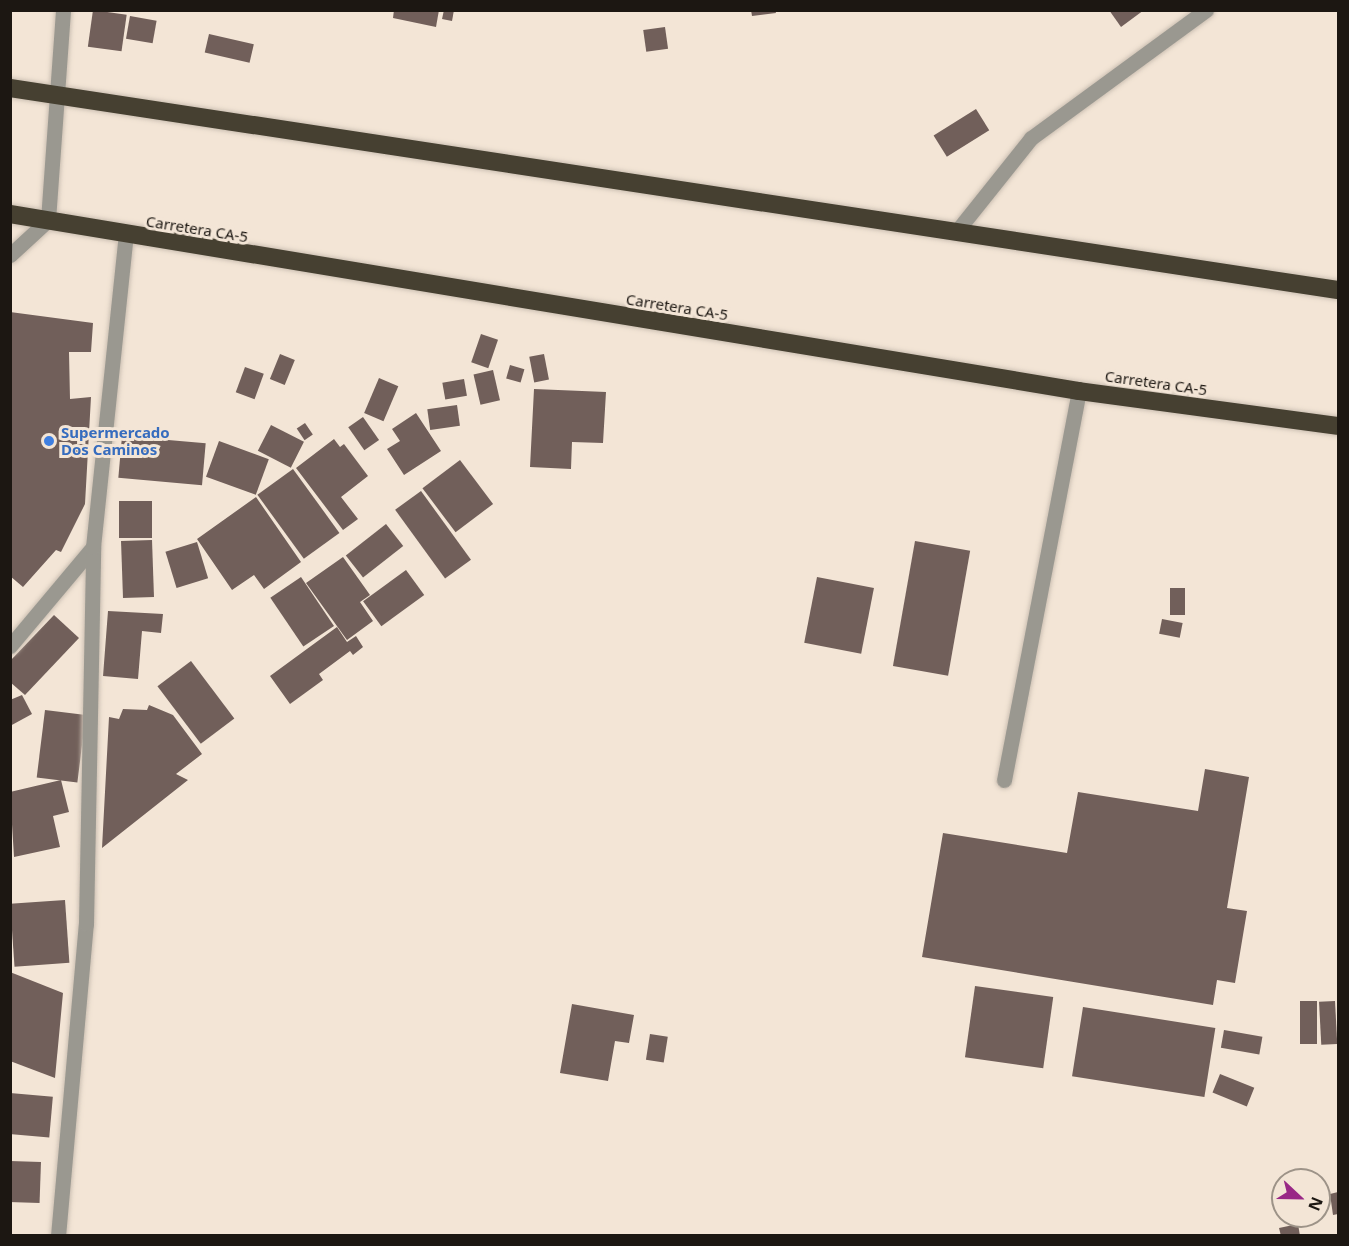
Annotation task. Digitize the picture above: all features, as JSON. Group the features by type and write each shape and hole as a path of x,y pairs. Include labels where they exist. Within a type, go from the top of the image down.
{"highway":[{"path":"10,88 1338,290"},
{"name":"Carretera CA-5","path":"10,214 1079,391 1338,426"}],"street":[{"path":"10,255 48,220 63,10"},
{"path":"956,232 1031,138 1206,10"},
{"path":"58,1236 86,924 93,547 126,235"},
{"path":"1004,780 1079,391"},
{"path":"10,646 93,547"}],"building":[{"path":"93,10 127,15 122,51 88,47"},
{"path":"394,10 439,10 436,27 393,18"},
{"path":"444,10 454,10 452,21 442,19"},
{"path":"751,10 775,10 776,13 752,16"},
{"path":"1109,10 1144,10 1121,27"},
{"path":"130,16 157,21 153,43 126,39"},
{"path":"665,27 668,49 646,52 643,30"},
{"path":"209,34 254,44 250,63 205,53"},
{"path":"976,109 989,130 947,157 934,135"},
{"name":"Supermercado Dos Caminos","path":"10,312 93,323 91,352 69,352 70,399 91,397 85,504 61,552 56,550 23,587 10,576"},
{"path":"481,334 498,340 488,368 471,362"},
{"path":"280,354 295,360 285,385 270,379"},
{"path":"544,354 549,380 534,382 529,357"},
{"path":"510,365 524,369 521,383 506,378"},
{"path":"245,367 264,374 255,399 236,392"},
{"path":"493,370 500,400 480,405 474,374"},
{"path":"379,378 398,386 383,421 364,413"},
{"path":"464,379 467,396 445,400 442,383"},
{"path":"534,389 606,392 603,443 572,442 571,469 530,467"},
{"path":"457,405 460,426 430,430 427,409"},
{"path":"416,413 441,451 404,475 387,449 400,441 392,429"},
{"path":"363,417 379,440 364,450 348,427"},
{"path":"305,423 313,435 305,440 297,429"},
{"path":"271,425 304,442 291,468 258,451"},
{"path":"122,436 206,443 202,485 118,478"},
{"path":"334,439 340,447 344,444 368,476 341,497 358,519 343,530 296,468"},
{"path":"219,441 269,459 256,495 206,477"},
{"path":"460,460 493,504 456,532 422,488"},
{"path":"293,469 339,533 304,559 257,495"},
{"path":"421,491 471,560 445,579 395,510"},
{"path":"256,497 301,562 264,589 254,575 232,590 197,539"},
{"path":"119,501 152,501 152,538 119,538"},
{"path":"386,524 403,546 363,577 346,555"},
{"path":"152,540 154,597 123,598 121,541"},
{"path":"915,541 970,551 948,676 893,666"},
{"path":"197,542 208,578 177,588 165,552"},
{"path":"343,557 370,595 360,602 373,621 347,640 306,583"},
{"path":"406,570 424,595 381,626 363,601"},
{"path":"301,577 334,626 303,647 270,598"},
{"path":"817,577 874,588 861,654 804,643"},
{"path":"1170,588 1185,588 1185,615 1170,615"},
{"path":"108,611 163,614 161,633 142,631 138,679 103,676"},
{"path":"54,615 79,638 25,695 10,682 10,661"},
{"path":"1162,619 1183,623 1180,638 1159,634"},
{"path":"337,627 347,642 356,636 363,647 353,655 350,651 319,674 323,680 290,704 270,676"},
{"path":"191,661 234,719 201,744 157,686"},
{"path":"22,695 32,714 10,726 10,700"},
{"path":"149,705 173,715 202,754 176,774 188,780 102,848 109,717 119,719 123,709 147,710"},
{"path":"45,710 86,715 77,782 37,777"},
{"path":"1205,769 1249,777 1227,908 1247,911 1235,983 1217,980 1213,1005 922,957 943,833 1067,853 1078,792 1198,811"},
{"path":"61,780 69,812 53,816 60,847 14,857 10,792"},
{"path":"65,900 69,963 15,967 10,904"},
{"path":"10,972 63,993 55,1078 10,1061"},
{"path":"975,986 1053,997 1043,1068 965,1057"},
{"path":"1300,1001 1317,1001 1317,1044 1300,1044"},
{"path":"1335,1001 1337,1044 1321,1045 1319,1002"},
{"path":"572,1004 634,1015 629,1043 615,1041 608,1081 560,1073"},
{"path":"1083,1007 1215,1028 1204,1097 1072,1076"},
{"path":"1224,1030 1262,1037 1259,1054 1221,1048"},
{"path":"650,1034 668,1037 664,1062 646,1060"},
{"path":"1220,1074 1254,1088 1247,1106 1213,1093"},
{"path":"10,1093 53,1097 49,1138 10,1134"},
{"path":"10,1161 41,1162 40,1203 10,1202"},
{"path":"1338,1192 1338,1214 1333,1215 1331,1194"},
{"path":"1279,1228 1299,1228 1300,1236 1281,1236"}],"place":[{"name":"Supermercado Dos Caminos","path":"49,441"}]}
